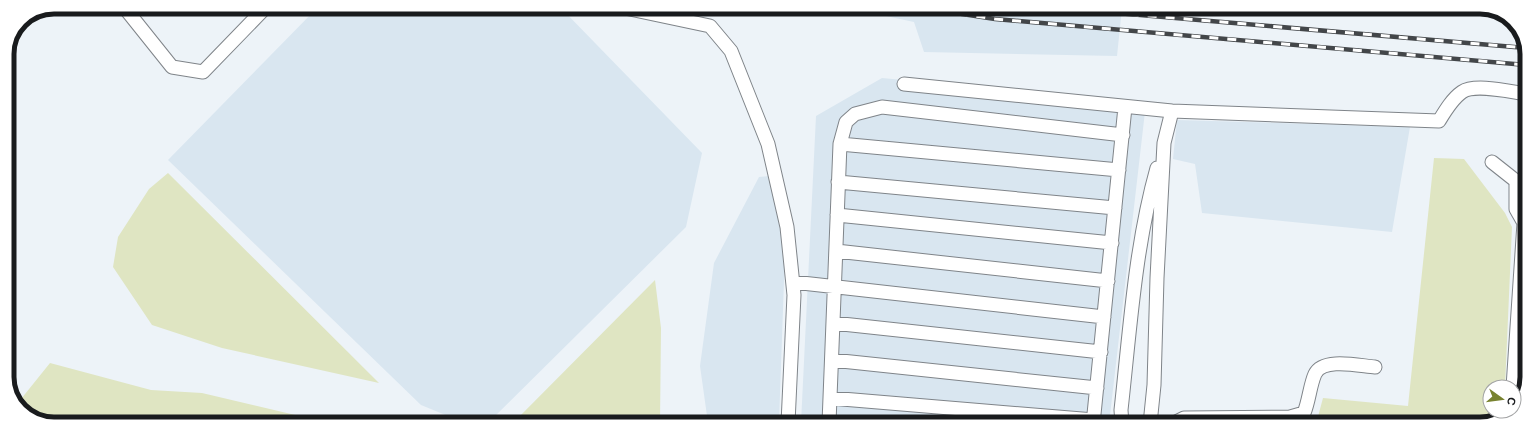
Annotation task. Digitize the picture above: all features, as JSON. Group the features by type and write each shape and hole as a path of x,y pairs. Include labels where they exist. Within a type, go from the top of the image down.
{"street":[{"path":"130,14 172,67 203,72 259,14"},
{"path":"653,14 710,26 731,51 768,144 787,227 794,295 788,417"},
{"path":"904,84 1154,110 1439,121 1450,104 1463,91 1481,88 1520,93"},
{"path":"829,417 840,144 846,122 855,114 882,107 1122,135"},
{"path":"1094,417 1125,107"},
{"path":"1122,417 1131,313 1148,200 1172,111"},
{"path":"1151,417 1154,385 1157,278 1164,143"},
{"path":"840,144 1119,170"},
{"path":"1492,162 1516,182 1516,209 1520,216"},
{"path":"838,182 1115,208"},
{"path":"837,215 1112,243"},
{"path":"836,251 1108,281"},
{"path":"793,282 1104,317"},
{"path":"1514,379 1520,289"},
{"path":"833,323 1101,352"},
{"path":"832,360 1097,388"},
{"path":"1290,417 1304,413 1309,400 1315,373 1324,366 1335,363 1375,367"},
{"path":"830,398 1039,417"}],"shaded area":[{"path":"311,14 567,14 702,153 686,227 494,417 452,417 421,405 168,160"},
{"path":"876,14 1121,14 1117,56 924,52 914,22"},
{"path":"882,78 1146,103 1110,417 801,417 816,116"},
{"path":"1177,120 1410,127 1392,232 1202,213 1195,164 1173,159"},
{"path":"769,176 785,253 779,417 707,417 700,366 714,263 759,177"}],"green space":[{"path":"1434,158 1464,159 1505,213 1512,227 1505,379 1482,379 1482,417 1318,417 1323,398 1408,406"},
{"path":"168,173 379,383 222,348 152,325 113,267 118,237 149,189"},
{"path":"655,280 661,328 660,417 519,417"},
{"path":"50,363 151,390 202,393 304,417 49,417 36,413 21,399"}],"railway":[{"path":"962,14 995,19 1520,64"},
{"path":"1128,14 1519,47"}]}
